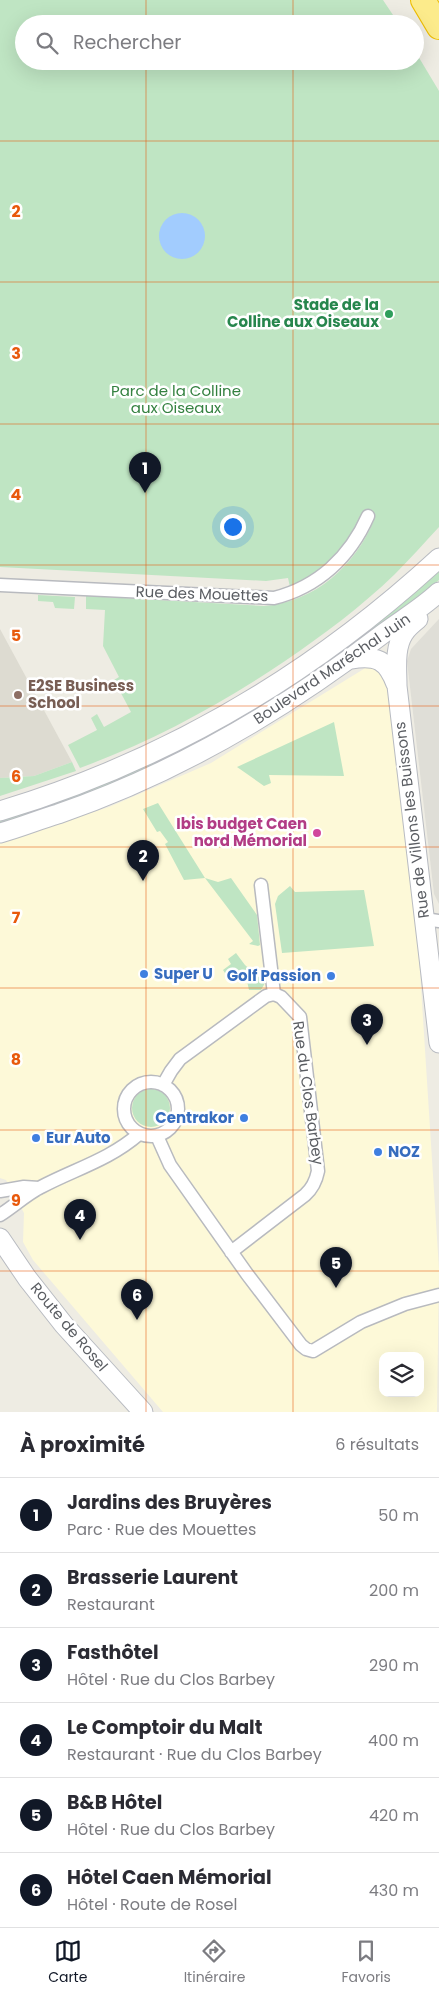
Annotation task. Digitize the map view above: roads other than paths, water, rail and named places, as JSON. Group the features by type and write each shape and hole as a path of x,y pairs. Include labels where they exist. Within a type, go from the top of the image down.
{"highway":[{"path":"423,0 439,27"}],"main road":[{"name":"Boulevard Maréchal Juin","path":"0,811 43,798 130,764 192,734 240,707 292,675 352,633 439,558"},
{"name":"Boulevard Maréchal Juin","path":"0,833 108,796 189,759 275,710 351,659 439,592"},
{"path":"397,686 400,640 404,632 418,619 423,606"},
{"path":"351,659 370,658 382,662 388,667 397,686"},
{"name":"Rue de Villons les Buissons","path":"397,686 431,920 439,1043"},
{"name":"Route de Rosel","path":"0,1238 27,1278 64,1325 143,1412"}],"street":[{"name":"Rue des Mouettes","path":"0,585 274,598 295,591 324,575 347,553 362,531 368,516"},
{"path":"163,1085 170,1071 180,1059 266,996 274,994 261,885"},
{"name":"Rue du Clos Barbey","path":"231,1252 312,1189 318,1171 300,1017 281,997 274,994"},
{"path":"146,1082 163,1085 174,1096 178,1104 178,1114 175,1122 169,1130 157,1136 150,1137 139,1134 125,1120 124,1107 128,1095 139,1085 146,1082"},
{"path":"0,1215 39,1188 110,1156 139,1134"},
{"path":"157,1136 170,1165 231,1252 297,1340 306,1349 313,1351 361,1322 405,1304 439,1295"},
{"path":"0,1191 24,1187 39,1188"}],"water":[{"path":"177,213 187,213 201,223 205,236 201,249 195,255 187,259 177,259 163,249 159,241 159,231 169,217"}],"place":[{"name":"Stade de la Colline aux Oiseaux","path":"389,314"},
{"name":"Jardins des Bruyères","path":"145,493"},
{"name":"E2SE Business School","path":"18,695"},
{"name":"Ibis budget Caen nord Mémorial","path":"317,833"},
{"name":"Brasserie Laurent","path":"143,881"},
{"name":"Super U","path":"144,974"},
{"name":"Golf Passion","path":"331,976"},
{"name":"Fasthôtel","path":"367,1045"},
{"name":"Centrakor","path":"244,1118"},
{"name":"Eur Auto","path":"36,1138"},
{"name":"NOZ","path":"378,1152"},
{"name":"Le Comptoir du Malt","path":"80,1240"},
{"name":"B&B Hôtel","path":"336,1288"},
{"name":"Hôtel Caen Mémorial","path":"137,1320"}],"park label":[{"name":"Parc de la Colline aux Oiseaux","path":"176,400"}]}
